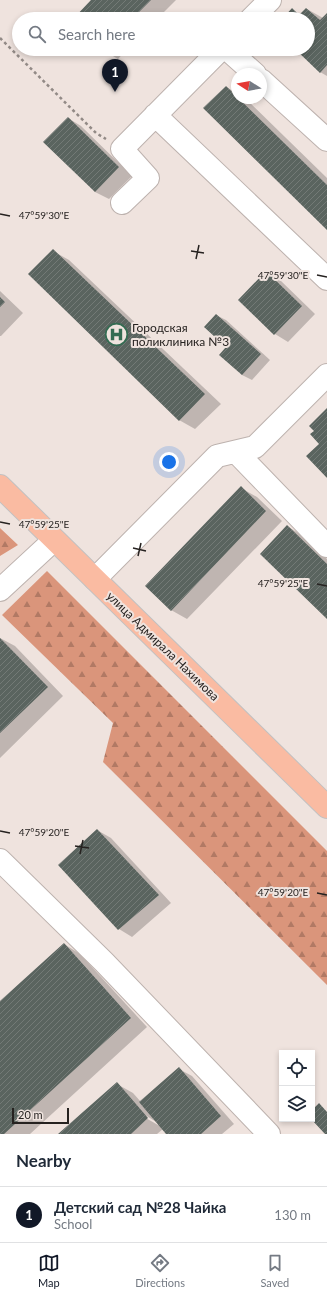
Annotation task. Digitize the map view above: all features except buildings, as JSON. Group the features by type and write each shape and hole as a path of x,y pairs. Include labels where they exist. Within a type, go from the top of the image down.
{"main road":[{"name":"улица Адмирала Нахимова","path":"0,486 327,807"}],"lane":[{"path":"258,12 270,0"},
{"path":"122,203 148,178 122,149 214,56"},
{"path":"235,56 248,68"},
{"path":"267,85 327,140"},
{"path":"155,115 327,279"},
{"path":"95,579 217,456 255,447 327,375"},
{"path":"236,452 327,546"},
{"path":"0,590 54,540"},
{"path":"0,860 110,968 268,1134"}],"path":[{"path":"0,38 12,50"},
{"path":"18,56 96,133 122,149"}],"green space":[{"path":"0,528 18,545 0,556"},
{"path":"47,571 327,851 327,985 103,762 113,723 2,615"}],"place":[{"name":"Детский сад №28 Чайка","path":"115,92"},
{"name":"Городская поликлиника №3","path":"116,334"}]}
